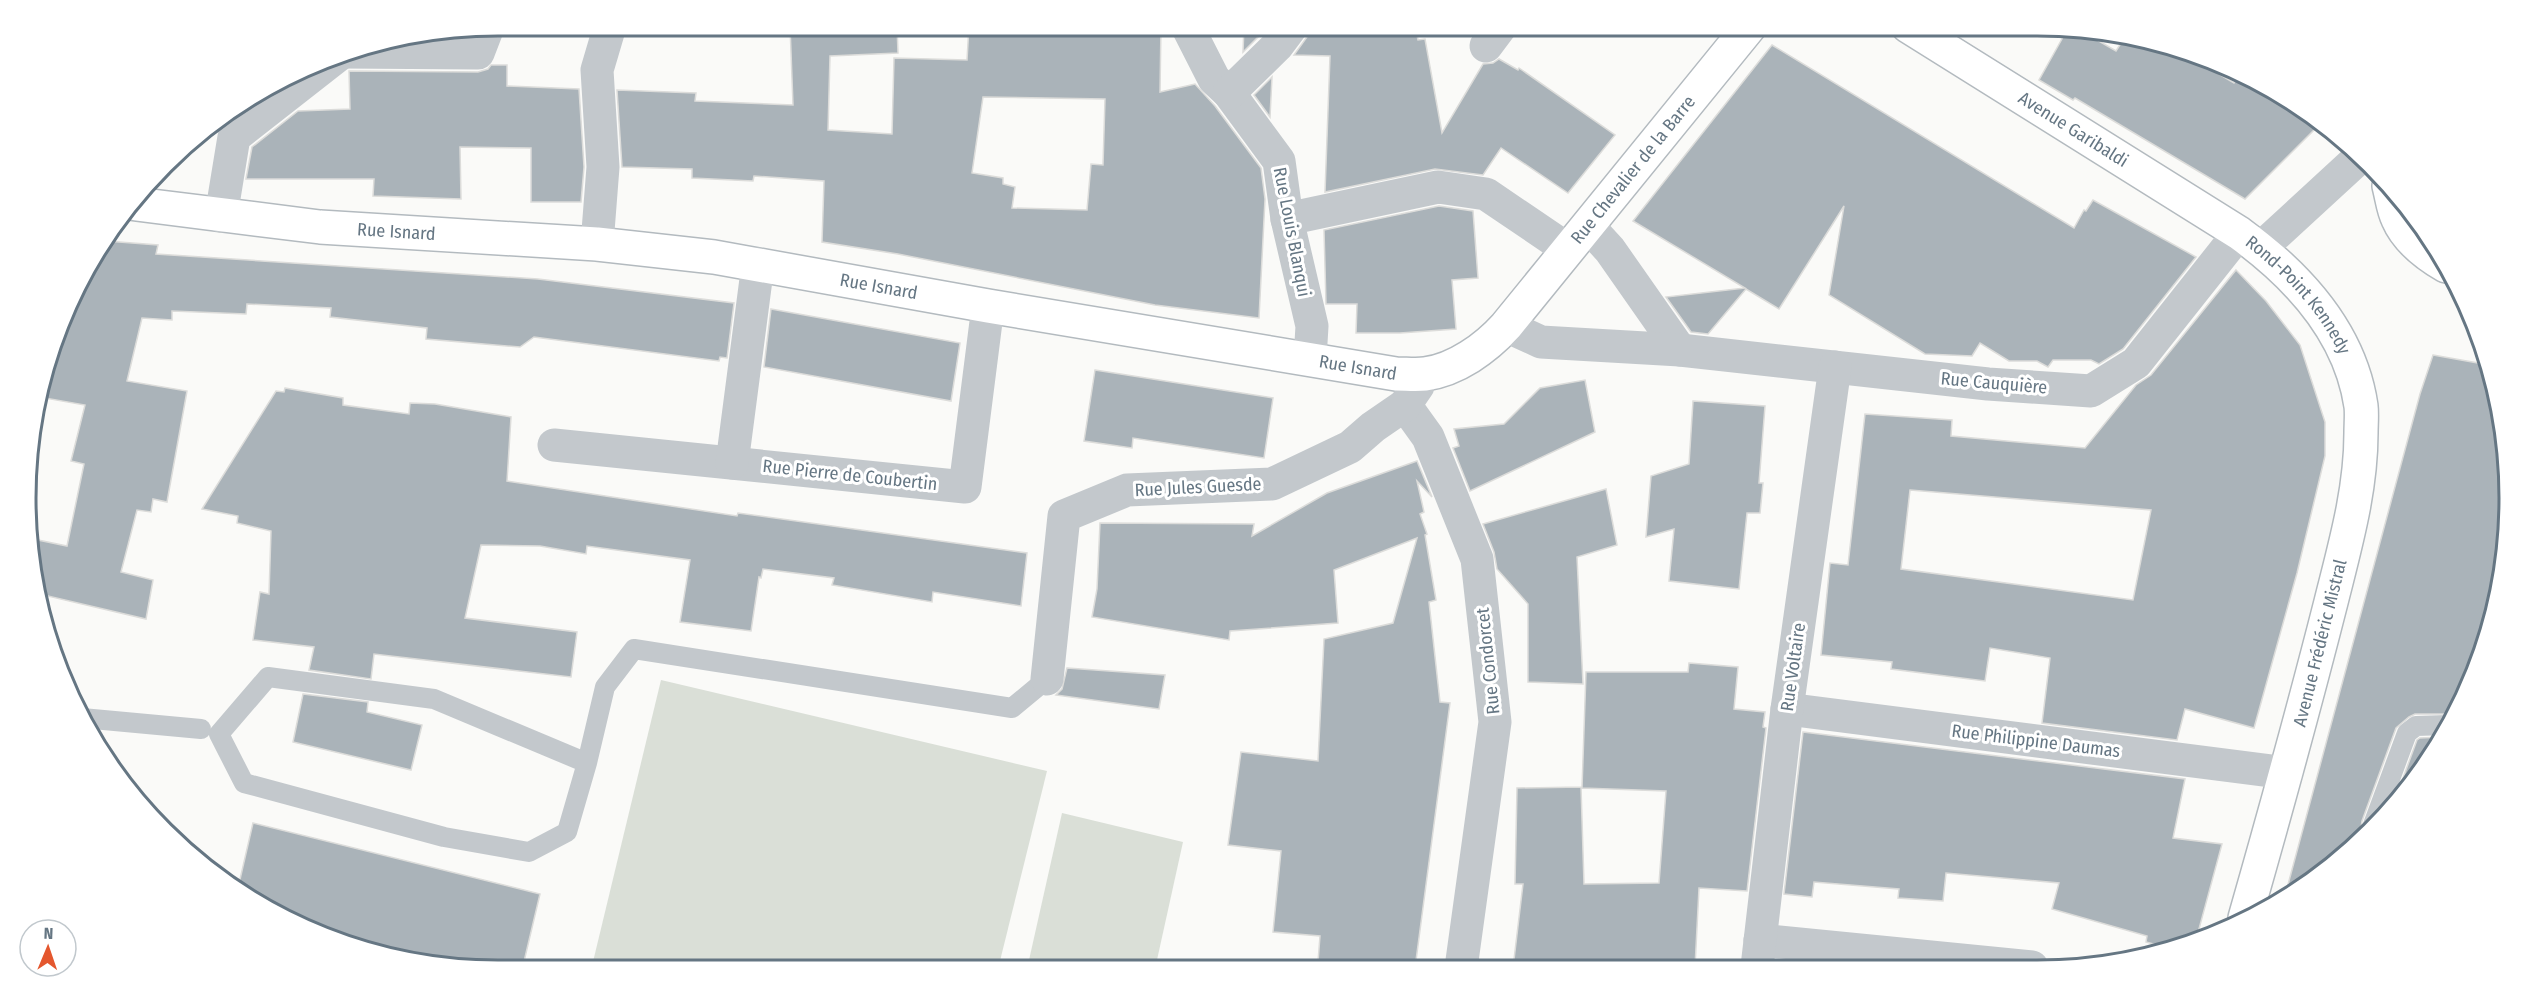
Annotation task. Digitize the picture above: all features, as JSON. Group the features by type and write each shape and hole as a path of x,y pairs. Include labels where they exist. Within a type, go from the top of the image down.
{"street":[{"path":"375,53 478,53 484,36"},
{"path":"597,244 603,167 597,70 607,36"},
{"name":"Rue Louis Blanqui","path":"1193,36 1214,79 1229,93 1280,161 1287,219 1312,326 1310,359"},
{"path":"1229,93 1284,36"},
{"name":"Rue Chevalier de la Barre","path":"1287,219 1438,187 1486,194 1578,237 1742,36"},
{"name":"Avenue Garibaldi","path":"1924,36 2250,241"},
{"path":"221,216 234,137 313,75"},
{"name":"Rue Cauquière","path":"1506,326 1541,342 1680,350 1988,384 2091,391 2136,363 2250,241 2354,162"},
{"name":"Rue Isnard","path":"141,205 320,227 597,244 758,264 988,306 1396,374 1427,374 1458,363 1490,343 1578,237"},
{"path":"2394,205 2398,219 2413,240 2431,257"},
{"path":"1578,237 1610,250 1680,350"},
{"name":"Rond-Point Kennedy","path":"2250,241 2305,289 2328,320 2350,365"},
{"path":"732,463 758,264"},
{"name":"Rue Pierre de Coubertin","path":"554,444 965,487 988,306"},
{"name":"Avenue Frédéric Mistral","path":"2248,909 2286,773 2353,513 2361,460 2361,406 2350,365"},
{"name":"Rue Voltaire","path":"1758,954 1787,709 1835,367"},
{"name":"Rue Jules Guesde","path":"1047,680 1064,516 1127,490 1272,484 1350,447 1373,427 1405,405 1427,374"},
{"name":"Rue Condorcet","path":"1405,405 1428,437 1477,559 1495,722 1462,960"},
{"name":"Rue Philippine Daumas","path":"1787,709 2286,773"},
{"path":"1758,954 1884,960"}],"lane":[{"path":"587,763 434,699 268,677 219,734 244,783 444,837 529,852 567,832 587,763 605,687 634,649 1012,708 1047,680"},
{"path":"93,719 201,729"},
{"path":"2379,808 2407,733 2416,726 2439,725"}],"shaded area":[{"path":"661,680 1047,771 1000,960 593,960"},
{"path":"1062,813 1183,842 1157,960 1029,960"}],"building":[{"path":"790,36 897,36 898,53 830,56 828,130 892,134 894,58 967,60 968,36 1161,36 1160,92 1195,84 1215,106 1261,168 1265,199 1259,318 1155,305 898,254 822,242 824,181 754,176 753,181 692,178 692,169 622,167 617,90 696,93 695,101 793,105","holes":["983,97 1105,99 1103,165 1091,164 1087,210 1012,208 1015,187 1003,184 1003,178 972,173"]},
{"path":"1244,36 1259,36 1243,52"},
{"path":"1417,36 1418,40 1425,39 1442,133 1483,64 1493,63 1499,59 1518,70 1519,68 1615,135 1568,193 1501,148 1483,175 1435,169 1325,192 1330,56 1294,55 1307,37"},
{"path":"2063,37 2097,40 2116,51 2121,44 2127,45 2157,52 2213,71 2268,98 2315,129 2245,199 2075,98 2073,100 2039,80"},
{"path":"1772,45 2074,228 2084,210 2086,211 2093,200 2196,257 2123,349 2099,364 2091,360 2053,360 2048,367 2037,361 2009,361 1980,343 1972,356 1925,354 1829,295 1844,206 1779,309 1746,289 1708,334 1691,332 1666,297 1745,288 1633,221"},
{"path":"491,65 507,65 507,86 579,89 584,167 581,202 531,202 531,148 460,147 461,199 373,196 374,179 246,179 252,147 298,111 350,109 349,71 478,72 488,69"},
{"path":"1272,77 1270,117 1254,95"},
{"path":"1439,206 1473,211 1478,278 1452,280 1456,329 1356,333 1357,304 1326,304 1324,230"},
{"path":"114,242 158,245 156,254 538,279 734,303 727,358 720,357 719,361 534,337 520,347 426,339 427,328 330,317 331,308 247,304 246,314 172,311 172,320 142,318 127,381 187,391 167,502 153,499 151,512 137,510 121,572 153,580 146,619 47,596 38,540 67,546 84,464 71,461 85,405 47,398 71,321"},
{"path":"2236,270 2266,301 2300,345 2325,422 2325,456 2297,573 2254,728 2185,709 2177,740 2042,723 2050,658 1990,648 1985,681 1891,669 1892,662 1821,655 1830,563 1848,565 1865,414 1952,420 1951,436 2085,448 2136,385 2151,375","holes":["1910,490 2151,510 2133,600 1901,569"]},
{"path":"771,309 960,343 951,401 764,367"},
{"path":"2433,355 2478,363 2495,438 2499,498 2495,558 2483,618 2464,675 2445,714 2415,714 2396,728 2361,828 2318,865 2288,886 2420,394"},
{"path":"1095,370 1273,398 1264,458 1133,438 1132,448 1084,441"},
{"path":"1585,380 1595,432 1470,491 1453,448 1459,446 1454,429 1504,424 1540,388"},
{"path":"285,388 343,398 343,405 409,414 410,403 435,404 511,417 507,481 737,516 738,513 1027,553 1021,606 933,592 932,602 832,585 834,578 763,569 761,578 759,577 751,631 680,622 690,560 587,546 586,554 540,546 481,545 465,618 577,632 571,677 374,654 371,679 309,670 314,647 253,640 260,592 269,594 271,531 237,523 238,516 202,509 276,391 284,392"},
{"path":"1693,401 1765,406 1759,483 1763,483 1760,513 1747,513 1739,589 1669,581 1674,529 1646,537 1651,476 1689,464"},
{"path":"1417,461 1432,497 1417,481 1424,512 1420,514 1427,534 1425,535 1436,600 1429,602 1440,702 1450,703 1416,960 1318,960 1320,936 1273,932 1281,851 1228,845 1241,752 1318,761 1324,639 1393,623 1417,538 1334,570 1338,623 1230,631 1229,640 1092,617 1097,589 1100,523 1254,524 1252,536 1327,493"},
{"path":"1606,489 1617,545 1577,557 1583,684 1528,682 1528,604 1497,569 1494,552 1483,524"},
{"path":"1689,663 1738,667 1734,709 1765,712 1763,727 1766,728 1747,891 1699,888 1695,960 1514,960 1523,884 1515,884 1517,788 1581,787 1584,884 1659,883 1666,791 1582,788 1586,672 1688,672"},
{"path":"1067,668 1165,675 1159,709 1056,695 1062,689"},
{"path":"303,694 368,702 367,712 422,725 411,770 293,742"},
{"path":"1803,732 2185,779 2173,838 2222,844 2199,931 2155,944 2146,942 2147,936 2052,909 2059,883 1946,873 1943,901 1898,898 1899,889 1814,882 1812,897 1784,894"},
{"path":"2432,737 2402,782 2417,740"},
{"path":"253,823 540,894 524,960 468,959 408,951 349,935 294,912 240,881"}]}
